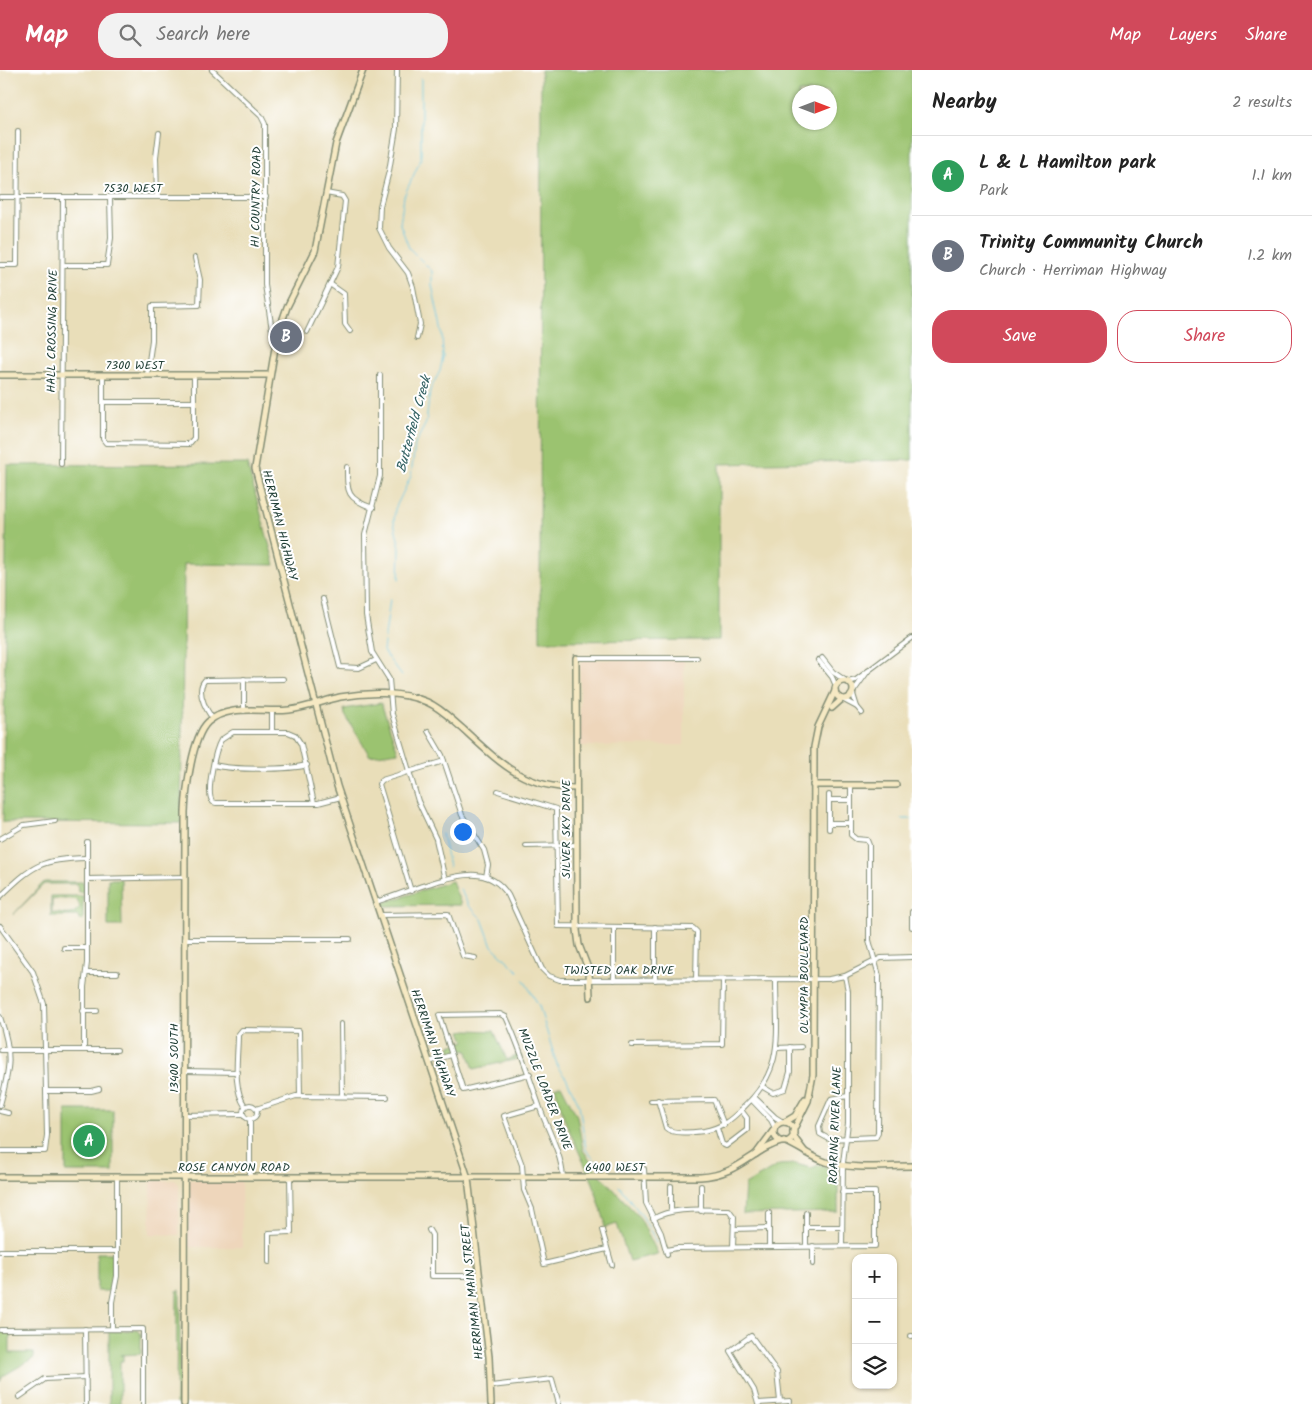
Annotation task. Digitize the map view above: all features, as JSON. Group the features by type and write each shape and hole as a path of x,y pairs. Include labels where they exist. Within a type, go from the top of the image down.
{"street":[{"name":"HI COUNTRY ROAD","path":"212,70 261,116 265,124 265,285 275,346"},
{"name":"HERRIMAN HIGHWAY","path":"362,70 338,137 315,251 287,307 275,346 256,449 256,474 337,786 468,1178"},
{"path":"396,70 396,129 389,171 380,206 379,228 389,248 408,272 420,324 418,338"},
{"path":"0,265 17,265 18,131"},
{"path":"157,198 156,157 159,133"},
{"path":"307,332 340,260 345,201 340,196 326,193"},
{"name":"HALL CROSSING DRIVE","path":"61,464 63,197"},
{"name":"7530 WEST","path":"0,198 266,197"},
{"path":"63,265 107,266 111,238 110,198"},
{"path":"147,375 152,340 152,306 199,304 200,280 195,258"},
{"path":"330,284 344,294 345,324 350,331"},
{"path":"380,374 380,476 365,545 366,615 371,649 388,677 392,714 418,801 436,839 445,880"},
{"name":"7300 WEST","path":"0,375 270,375"},
{"path":"103,375 104,438 106,442 189,444 193,442 194,375"},
{"path":"103,402 194,402"},
{"path":"347,467 348,490 351,497 359,503 373,508"},
{"path":"323,600 340,667 359,668 376,660"},
{"path":"836,688 840,682 856,680 912,638"},
{"path":"576,658 697,658"},
{"name":"SILVER SKY DRIVE","path":"576,658 577,927 579,945 587,963 590,997"},
{"path":"857,707 853,686 833,672 820,659 832,677 837,696 857,707 862,713"},
{"path":"842,699 848,699 868,670"},
{"path":"244,679 244,711"},
{"path":"283,679 203,681 202,698 212,718 227,712 289,710 353,695 413,697 437,707 503,766 522,777 551,787 576,788"},
{"name":"OLYMPIA BOULEVARD","path":"784,1122 793,1118 800,1110 809,1084 811,824 816,732 836,688"},
{"name":"OLYMPIA BOULEVARD","path":"814,762 824,722 834,704 842,699"},
{"path":"272,711 272,732"},
{"name":"13400 SOUTH","path":"184,1404 184,877 187,791 198,738 204,726 212,718"},
{"path":"376,902 445,880 469,875 486,877 488,865 486,854 462,815 444,761 428,731"},
{"path":"314,803 306,765 297,737 290,733 234,732 226,734 219,742 209,792 211,802 314,803 341,797"},
{"path":"411,891 379,783 444,761"},
{"path":"214,765 294,768 306,765"},
{"path":"848,1096 832,1098 819,1130 826,1138 874,1138 878,1134 879,976 869,940 869,844 865,840 852,837 851,785"},
{"path":"813,786 896,785"},
{"path":"498,791 555,808 556,923 560,927 695,929 696,980"},
{"path":"829,829 829,798 851,800"},
{"path":"0,839 24,825 54,821"},
{"path":"829,823 851,823"},
{"path":"84,1050 87,948 87,842"},
{"path":"526,846 576,845"},
{"path":"0,897 24,873 39,864 58,859 87,858"},
{"path":"87,879 184,877"},
{"name":"TWISTED OAK DRIVE","path":"486,877 506,892 544,972 560,980 810,980 845,976"},
{"path":"912,912 912,927"},
{"path":"380,915 448,914 463,956 475,958"},
{"path":"0,926 33,972 44,1004 47,1135 45,1152 0,1151"},
{"path":"614,928 614,980"},
{"path":"655,928 655,980"},
{"path":"184,939 350,939"},
{"path":"64,948 87,948"},
{"path":"845,976 875,960 888,957 912,957"},
{"path":"86,973 117,973"},
{"name":"ROARING RIVER LANE","path":"842,1246 842,1165 846,1138 848,1096 848,989 845,976"},
{"path":"632,1045 722,1044 723,980"},
{"path":"658,1100 669,1131 700,1131 724,1125 753,1099 763,1087 772,1069 776,1048 776,980"},
{"name":"OLYMPIA BOULEVARD","path":"793,1132 808,1101 813,1080 810,980"},
{"path":"84,1012 97,1011"},
{"name":"MUZZLE LOADER DRIVE","path":"451,1055 439,1016 504,1015 530,1074 561,1160 562,1177"},
{"path":"0,1017 9,1042 9,1075 2,1091 0,1105"},
{"path":"341,1024 342,1096"},
{"path":"243,1114 245,1106 238,1092 240,1031 299,1031 300,1096"},
{"path":"763,1087 772,1093 785,1089 790,1072 790,1047"},
{"path":"776,1048 801,1047"},
{"path":"0,1050 117,1050"},
{"path":"429,1062 451,1055 463,1090 530,1074"},
{"path":"184,1071 238,1072"},
{"path":"46,1091 91,1091 99,1088"},
{"path":"256,1109 284,1098 300,1096 386,1096"},
{"path":"753,1099 775,1117 791,1125 796,1140 805,1152"},
{"path":"753,1099 772,1120 775,1137 822,1160 842,1165 912,1166"},
{"path":"651,1101 714,1100 724,1125"},
{"path":"245,1106 251,1104 256,1109 256,1116 250,1119"},
{"path":"540,1106 504,1116 508,1133 518,1154 544,1264 607,1249"},
{"path":"717,1128 724,1146 747,1130 747,1117 741,1110"},
{"path":"0,1111 8,1113"},
{"path":"184,1115 243,1114 250,1119"},
{"path":"250,1119 250,1177"},
{"path":"774,1129 784,1122"},
{"name":"6400 WEST","path":"756,1154 774,1129"},
{"path":"784,1142 791,1138 793,1132"},
{"name":"6400 WEST","path":"468,1178 644,1177 717,1174 737,1168 756,1154 784,1142"},
{"path":"644,1169 646,1200 661,1233 667,1252 677,1248 875,1246 875,1192 842,1192"},
{"name":"ROSE CANYON ROAD","path":"0,1177 468,1178"},
{"path":"112,1329 117,1251 117,1177"},
{"path":"270,1262 270,1233 291,1232 290,1177"},
{"name":"HERRIMAN MAIN STREET","path":"468,1178 480,1276 492,1404"},
{"path":"671,1186 671,1211"},
{"path":"701,1186 701,1211"},
{"path":"653,1218 671,1211 729,1210 734,1217 733,1247"},
{"path":"769,1213 769,1247"},
{"path":"806,1213 806,1246"},
{"path":"806,1227 842,1227"},
{"path":"734,1229 769,1228"},
{"path":"429,1230 432,1234 432,1276 480,1276"},
{"path":"602,1230 612,1265"},
{"path":"813,1246 813,1264"},
{"path":"0,1251 117,1251"},
{"path":"85,1329 86,1404"},
{"path":"0,1330 143,1329 143,1404"},
{"path":"780,1401 777,1372 751,1336 730,1351 754,1390 758,1404 790,1401"},
{"path":"19,1397 45,1379 86,1377"},
{"path":"491,1386 552,1379 559,1404"}],"shaded area":[{"path":"584,660 684,660 684,745 580,746 580,665"},
{"path":"175,1180 179,1184 179,1235 150,1234 151,1181"},
{"path":"188,1180 241,1180 242,1247 186,1247"}],"green space":[{"path":"541,70 912,70 912,460 719,464 719,640 540,641"},
{"path":"247,464 275,565 184,564 181,823 3,822 7,465"},
{"path":"381,703 398,752 370,756 345,715 344,709"},
{"path":"108,879 121,879 122,926 108,926"},
{"path":"452,881 461,905 383,906 383,903"},
{"path":"44,882 83,882 83,892 78,892 77,884 44,884 13,915"},
{"path":"51,896 83,896 83,920 79,920 78,916 51,916","holes":["64,898 77,900 80,907 74,913 52,913 52,900"]},
{"path":"461,1031 494,1031 507,1060 520,1054 522,1058 474,1069 467,1049 453,1054 450,1046 465,1041"},
{"path":"561,1085 577,1116 583,1150 596,1170 640,1218 658,1254 629,1261 617,1224 604,1228 605,1222 593,1183 565,1121 555,1087"},
{"path":"66,1110 113,1110 113,1172 66,1172"},
{"path":"796,1164 811,1168 819,1165 838,1172 838,1212 743,1214 745,1185 779,1165"},
{"path":"97,1253 112,1253 114,1256 112,1291 97,1291"},
{"path":"180,1290 180,1404 176,1404 177,1291"},
{"path":"138,1330 141,1334 141,1354 120,1355 123,1355 123,1361 120,1361 120,1404 109,1404 109,1331"},
{"path":"0,1331 10,1331 10,1353 34,1353 34,1358 3,1376 0,1382"}],"waterway":[{"name":"Butterfield Creek","path":"399,579 400,548 394,522 395,509 411,476 415,444 426,423 430,390 440,371 443,357 442,333 432,285 432,271 409,248 400,224 404,196 421,159 421,78"},
{"name":"Butterfield Creek","path":"390,599 383,651 402,676"},
{"path":"901,819 912,819"},
{"name":"Butterfield Creek","path":"442,834 449,867"},
{"name":"Butterfield Creek","path":"460,889 469,906 482,919 492,946 518,971"},
{"name":"Butterfield Creek","path":"524,980 539,1006 558,1068 566,1078 579,1104 586,1150 600,1166"},
{"name":"Butterfield Creek","path":"619,1186 643,1217 658,1245"}],"place":[{"name":"Trinity Community Church","path":"286,337"},
{"name":"L & L Hamilton park","path":"89,1141"}]}
